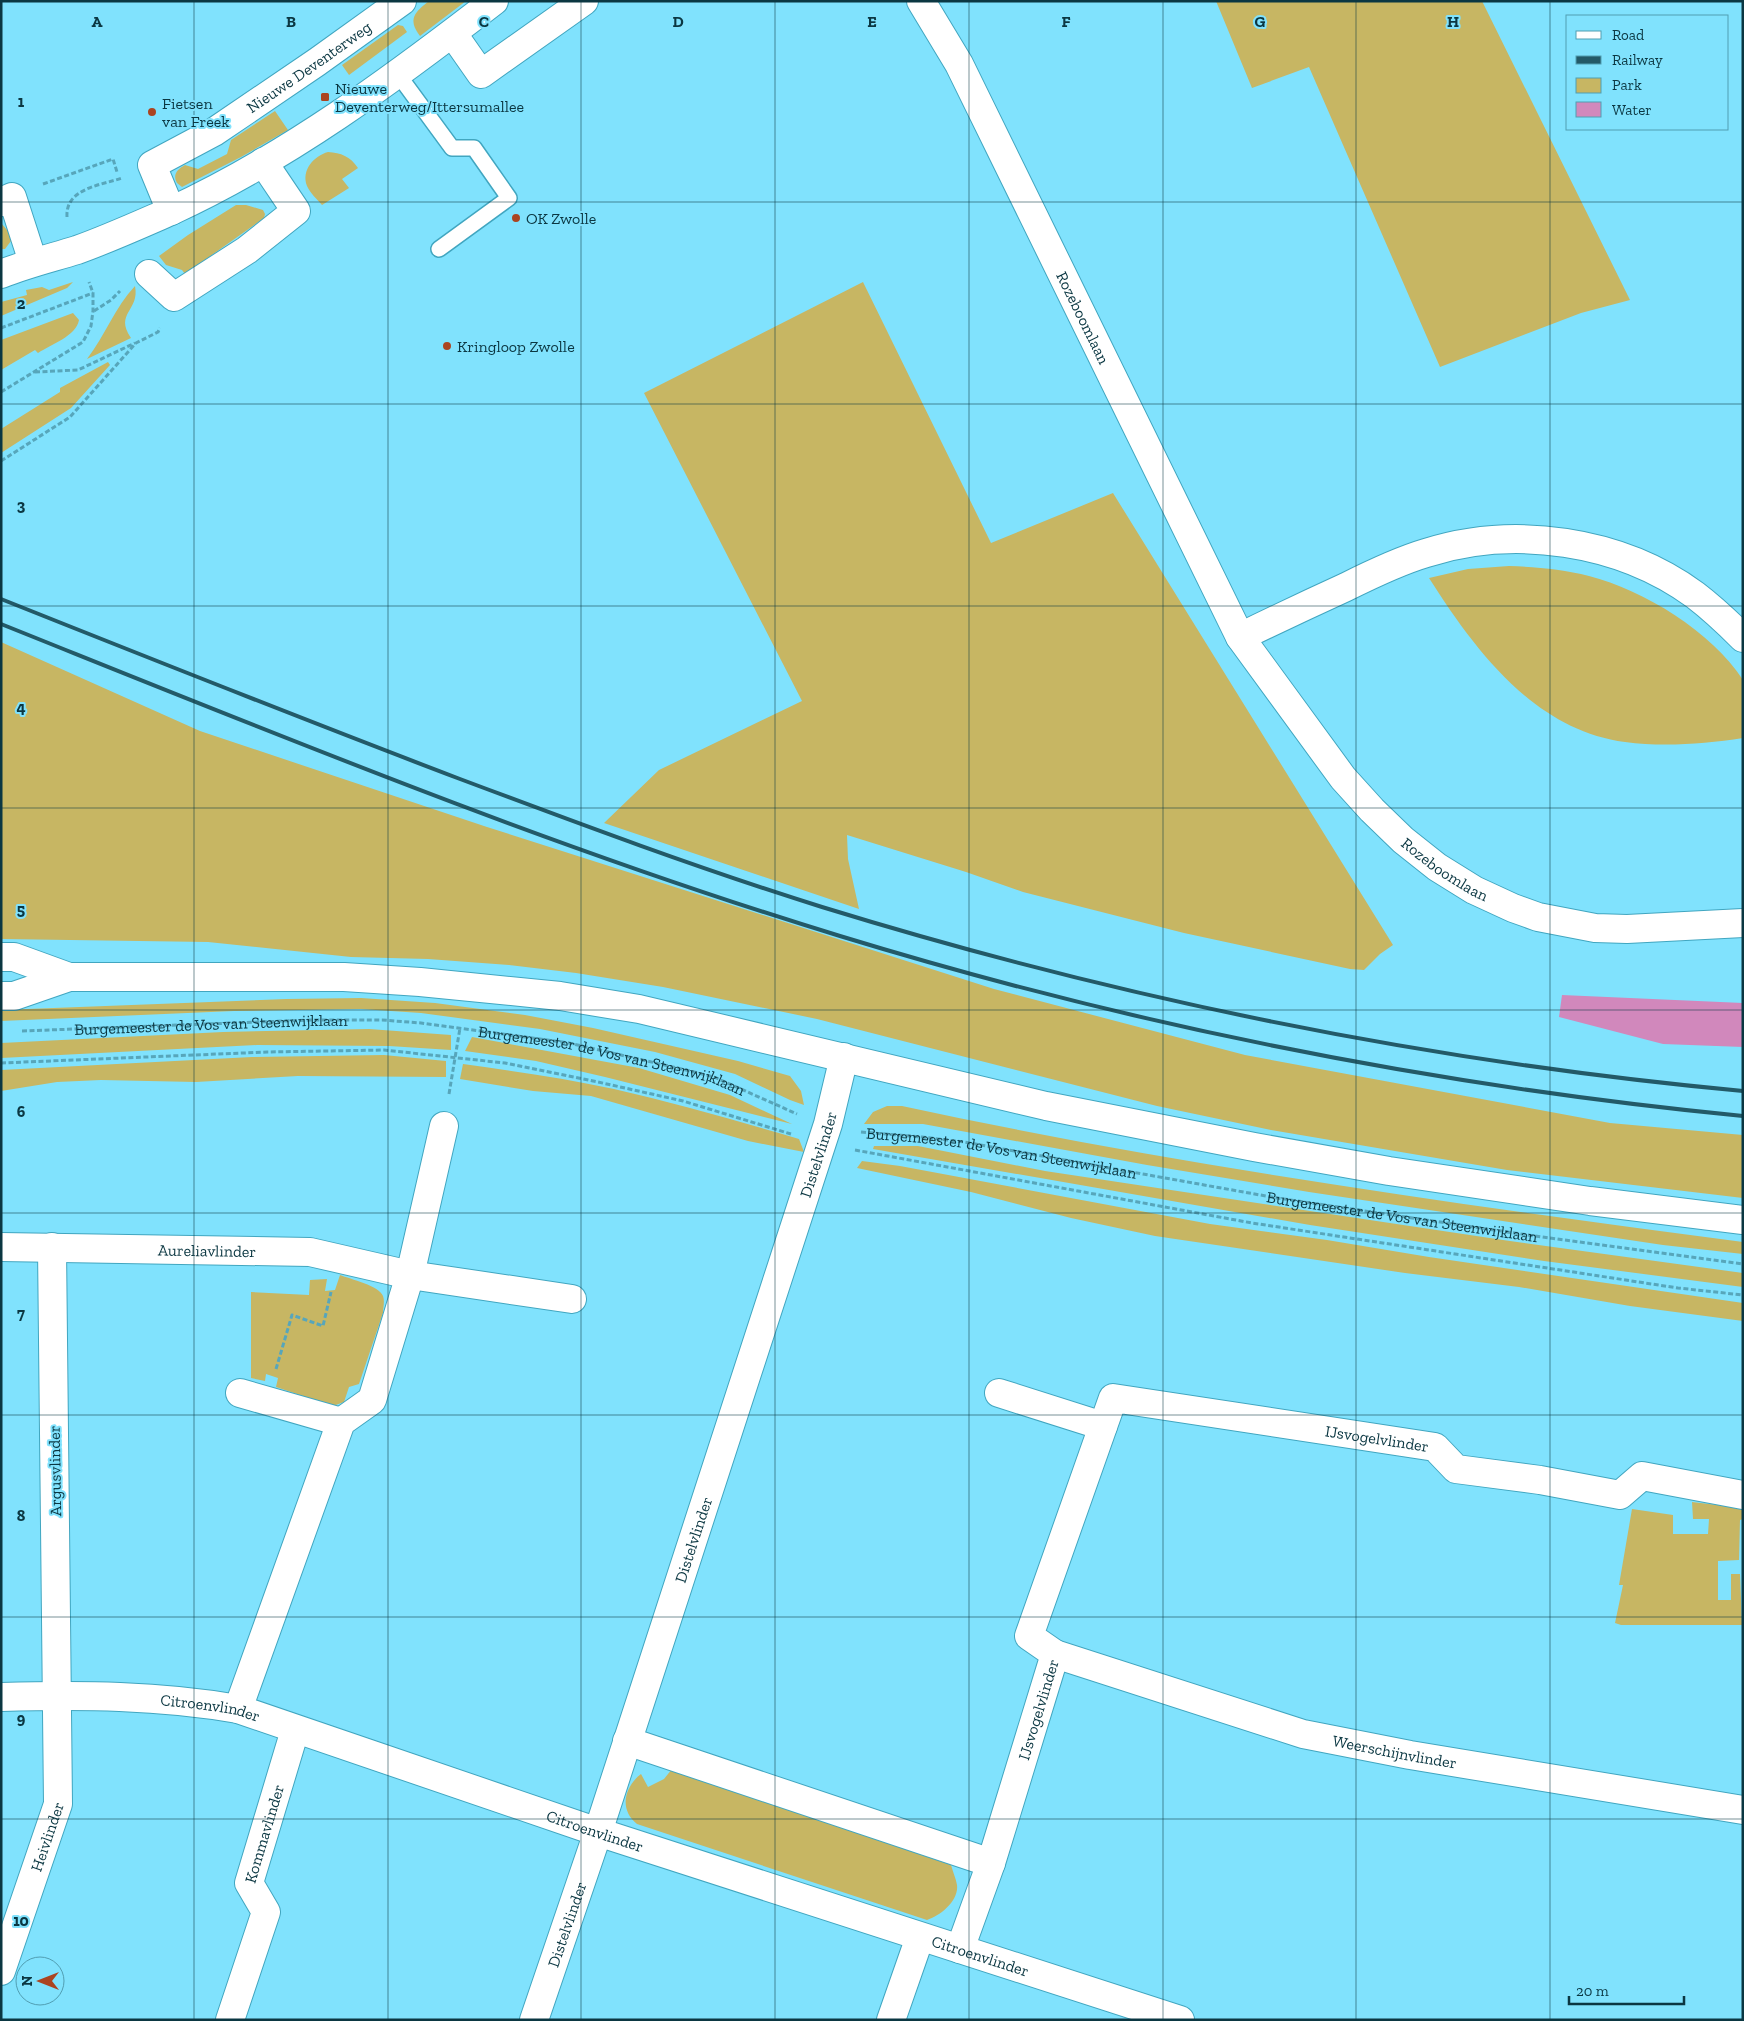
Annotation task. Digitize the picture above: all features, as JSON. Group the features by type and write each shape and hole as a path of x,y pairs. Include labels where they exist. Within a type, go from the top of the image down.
{"street":[{"name":"Nieuwe Deventerweg","path":"171,211 152,165 214,132 402,1"},
{"path":"1,274 32,262 77,250 171,211 263,162 337,116 452,34 494,1"},
{"path":"452,34 481,74 584,1"},
{"name":"Rozeboomlaan","path":"922,1 958,64 1240,636 1344,778 1372,810 1410,846 1437,867 1474,890 1538,917 1595,928 1660,929 1743,923"},
{"path":"149,274 174,296 247,250 296,211 263,162"},
{"path":"7,199 32,262"},
{"path":"1,264 32,262"},
{"path":"1240,636 1389,566 1426,552 1464,543 1504,539 1544,540 1582,546 1621,557 1658,574 1693,594 1725,620 1743,638"},
{"path":"1,957 14,957 69,977"},
{"path":"1,996 14,996 69,977 344,977 486,987 560,996 639,1009 1046,1106 1327,1161 1590,1201 1743,1220"},
{"name":"Distelvlinder","path":"534,2020 598,1832 825,1134 844,1058"},
{"path":"238,1710 341,1422 372,1400 410,1275 444,1126"},
{"name":"Aureliavlinder","path":"1,1247 310,1252 410,1275 572,1299"},
{"name":"Argusvlinder","path":"52,1247 58,1696"},
{"path":"240,1393 341,1422"},
{"path":"999,1393 1103,1426"},
{"name":"IJsvogelvlinder","path":"960,1949 991,1863 1055,1654 1029,1636 1113,1398 1435,1447 1456,1469 1540,1480 1620,1495 1642,1476 1743,1495"},
{"name":"Weerschijnvlinder","path":"1055,1654 1303,1734 1410,1755 1743,1810"},
{"name":"Heivlinder","path":"1,1971 58,1804 58,1696"},
{"name":"Citroenvlinder","path":"1,1697 147,1697 193,1701 238,1710 598,1832 1180,2020"},
{"name":"Kommavlinder","path":"230,2020 266,1912 249,1883 295,1730"},
{"path":"627,1741 991,1863"},
{"path":"891,2020 920,1937"}],"lane":[{"path":"397,73 452,148 474,148 509,198 438,249"}],"path":[{"path":"7,199 29,189 114,159 135,225"},
{"path":"1,328 93,293 91,326 83,342 1,392"},
{"path":"34,372 78,370 158,332 174,296"},
{"path":"1,461 70,417 136,343"},
{"name":"Burgemeester de Vos van Steenwijklaan","path":"19,1031 311,1020 382,1020 460,1028 568,1043 714,1077 792,1113 825,1134 922,1137 964,1142 1277,1198 1743,1264"},
{"path":"444,1126 460,1028"},
{"path":"1,1063 267,1052 384,1050 505,1063 825,1134 1252,1223 1668,1287 1743,1295"},
{"path":"266,1401 292,1315 323,1326 339,1259"}],"green space":[{"path":"429,1 466,1 420,36 414,25 414,16"},
{"path":"1216,1 1482,1 1630,300 1581,313 1440,367 1309,67 1252,88"},
{"path":"398,25 403,26 407,32 349,75 342,65"},
{"path":"275,111 288,130 241,157 182,187 177,183 175,174 180,168 185,165 198,169 227,154 231,140"},
{"path":"328,152 345,156 358,168 342,179 349,188 322,205 308,189 306,175 310,164"},
{"path":"236,205 246,205 263,210 264,218 185,274 182,270 166,265 159,256 188,235"},
{"path":"1,223 8,231 11,241 5,249 1,249"},
{"path":"73,282 67,288 1,316 1,302 27,295 26,290 42,287 49,290"},
{"path":"863,282 991,543 1113,493 1393,945 1380,954 1364,970 1350,969 1184,933 1023,892 847,835 848,859 859,909 604,823 659,770 802,701 644,393"},
{"path":"135,286 136,294 125,323 126,330 131,338 87,359 122,303"},
{"path":"73,313 79,320 77,326 63,339 38,353 35,350 1,370 1,340"},
{"path":"108,362 110,365 71,408 1,453 1,429 60,392 60,388"},
{"path":"1509,566 1539,568 1589,576 1632,591 1675,615 1714,645 1743,680 1743,738 1684,744 1625,742 1592,734 1562,721 1535,704 1487,658 1466,632 1429,578 1468,569"},
{"path":"1,642 200,731 487,827 994,989 1245,1055 1610,1123 1743,1135 1743,1198 1507,1170 1271,1130 1157,1106 817,1019 663,987 576,973 509,965 428,959 351,957 208,942 1,939"},
{"path":"361,998 435,1003 525,1015 593,1028 738,1061 790,1076 801,1091 804,1105 735,1074 655,1052 540,1029 421,1013 361,1009 234,1011 1,1021 1,1010"},
{"path":"369,1029 451,1035 451,1050 389,1046 257,1045 1,1058 1,1043 223,1032"},
{"path":"472,1037 639,1068 730,1095 792,1124 536,1061 465,1051"},
{"path":"384,1055 446,1061 446,1077 298,1076 196,1082 101,1080 57,1082 1,1091 1,1070 252,1057"},
{"path":"463,1064 576,1081 660,1100 799,1139 804,1152 748,1141 591,1096 533,1091 460,1079"},
{"path":"887,1106 902,1106 1006,1128 1321,1183 1743,1242 1743,1254 1663,1245 1309,1192 1147,1165 923,1124 864,1124 873,1112"},
{"path":"874,1146 918,1146 1045,1171 1503,1240 1743,1273 1743,1287 1544,1261 1310,1225 873,1149"},
{"path":"862,1161 900,1166 1210,1224 1743,1303 1743,1321 1630,1306 1519,1287 1405,1273 1155,1236 1071,1218 971,1192 857,1168"},
{"path":"340,1275 376,1289 381,1292 384,1300 383,1313 359,1384 349,1387 344,1402 333,1406 276,1387 278,1378 266,1374 265,1381 251,1378 251,1292 309,1295 310,1280 327,1279 325,1291 335,1290"},
{"path":"1692,1502 1743,1508 1743,1519 1740,1520 1739,1560 1718,1561 1718,1600 1731,1600 1731,1574 1740,1574 1742,1625 1621,1625 1615,1623 1623,1585 1619,1585 1632,1509 1673,1515 1673,1534 1708,1534 1709,1519 1693,1519"},
{"path":"672,1769 951,1865 957,1885 955,1897 948,1907 927,1920 637,1824 631,1818 626,1805 631,1785 641,1774 648,1787 664,1779"}],"water":[{"path":"1562,995 1743,1003 1743,1047 1663,1044 1559,1017"}],"railway":[{"path":"1,599 345,735 685,862 822,907 935,940 1163,998 1278,1023 1510,1063 1626,1079 1743,1091"},
{"path":"1,624 313,749 522,828 733,902 840,936 951,968 1062,998 1174,1025 1400,1070 1514,1088 1743,1116"}],"place":[{"name":"Nieuwe Deventerweg/Ittersumallee","path":"325,97"},
{"name":"Fietsen van Freek","path":"152,112"},
{"name":"OK Zwolle","path":"516,218"},
{"name":"Kringloop Zwolle","path":"447,346"}]}
